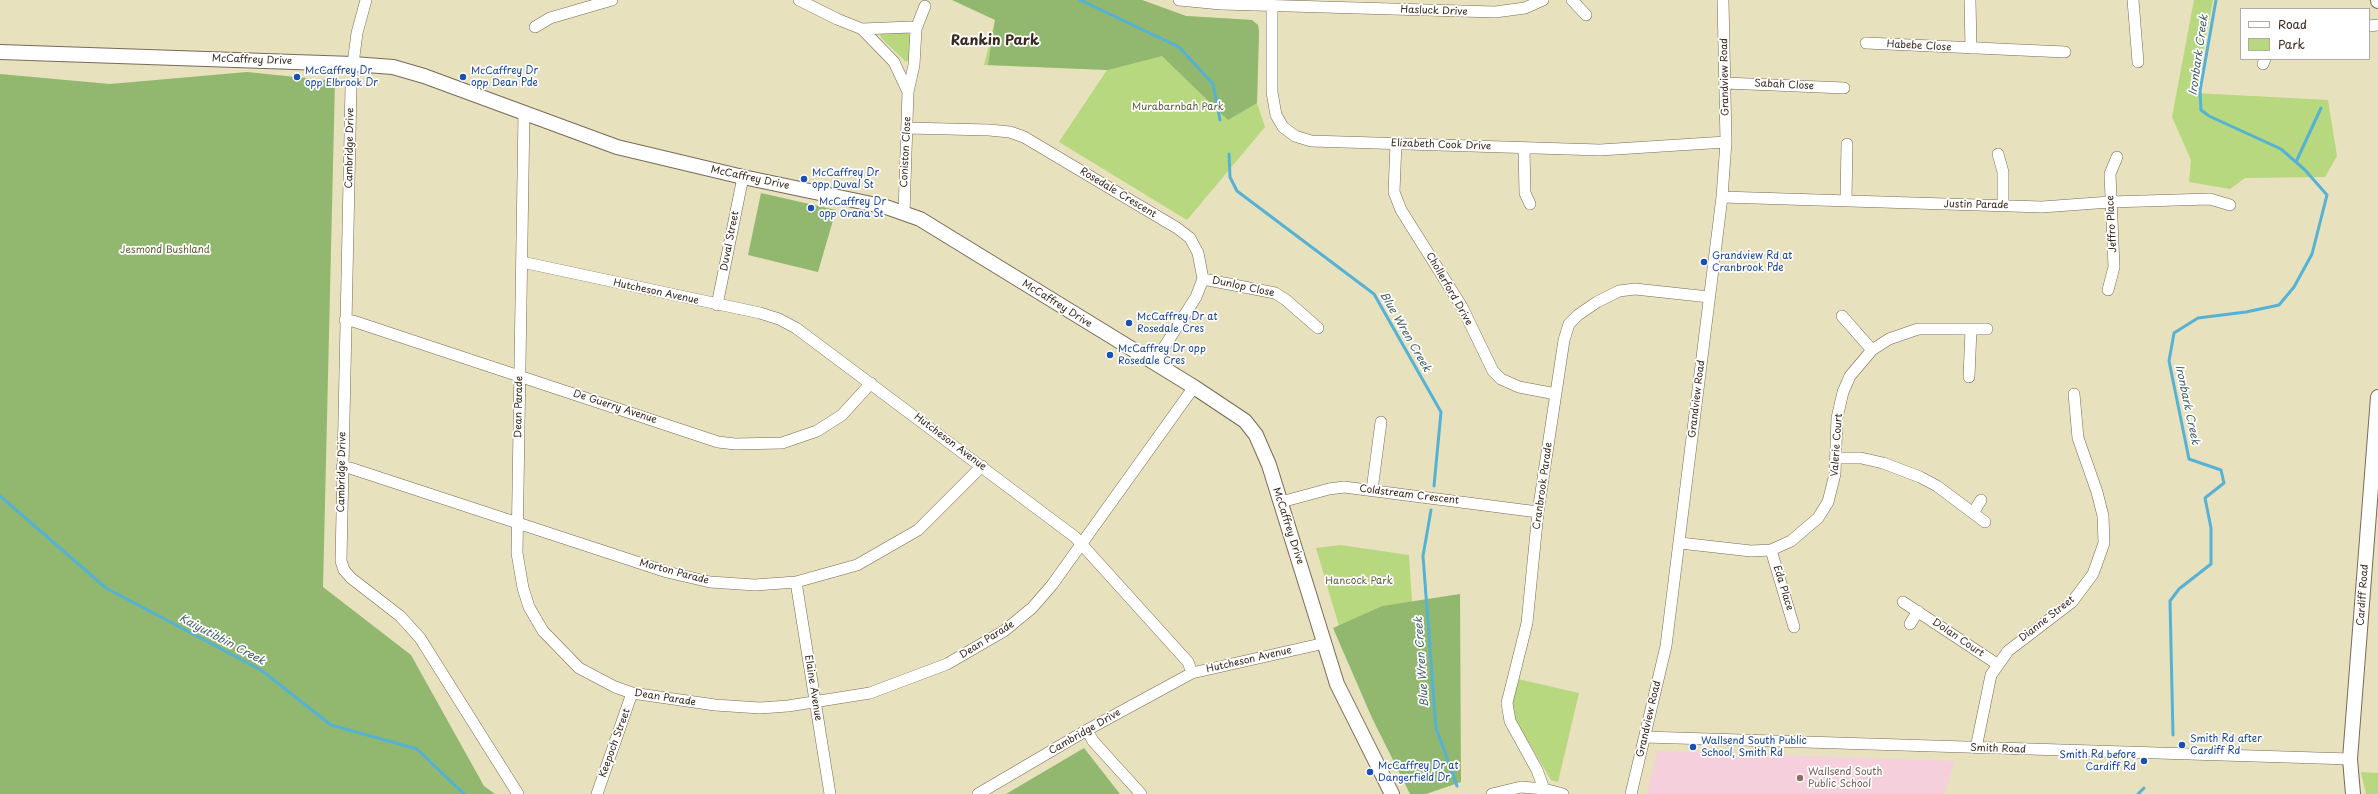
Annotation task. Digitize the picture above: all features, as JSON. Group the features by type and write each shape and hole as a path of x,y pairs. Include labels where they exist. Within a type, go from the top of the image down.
{"main road":[{"name":"McCaffrey Drive","path":"0,52 353,64 393,67 424,76 617,147 743,177 904,212 920,219 1154,364 1194,387 1245,421 1252,430 1269,465 1338,684 1392,794"},
{"name":"Cardiff Road","path":"2354,794 2350,759 2378,397"}],"street":[{"path":"353,64 357,33 366,0"},
{"path":"535,27 550,18 612,0"},
{"name":"Coniston Close","path":"799,0 837,19 862,29 894,62 908,92"},
{"name":"Hasluck Drive","path":"1179,0 1193,3 1272,6 1319,4 1495,12 1525,8 1543,0"},
{"path":"1572,0 1586,15"},
{"name":"Grandview Road","path":"1631,794 1666,646 1722,197 1726,142 1722,0"},
{"path":"1970,0 1971,48"},
{"path":"2133,0 2138,62"},
{"name":"Coniston Close","path":"904,212 908,92 914,65 916,29 925,6"},
{"name":"Elizabeth Cook Drive","path":"1272,6 1272,92 1276,115 1283,127 1295,136 1311,141 1600,150 1726,142"},
{"name":"Coniston Close","path":"862,29 911,27 916,29"},
{"name":"Habebe Close","path":"1866,43 2064,52"},
{"name":"Sabah Close","path":"1725,83 1844,88"},
{"name":"Cambridge Drive","path":"351,87 341,561 344,570 400,616 415,632 518,794"},
{"name":"Dean Parade","path":"524,113 516,522 517,553 523,588 529,607 543,631 579,668 599,681 632,693 730,706 760,708 815,703 870,693 922,675 971,652 1004,631 1032,608 1082,543 1194,387"},
{"name":"Rosedale Crescent","path":"908,128 989,130 1010,132 1024,137 1177,228 1190,238 1198,252 1203,279"},
{"name":"Chollerford Drive","path":"1396,143 1394,192 1401,210 1462,307 1493,370 1501,379 1519,387 1556,394"},
{"path":"1846,201 1847,144"},
{"path":"1524,148 1525,193 1530,204"},
{"path":"1998,154 2003,172 2003,205"},
{"name":"Jeffro Place","path":"2108,290 2114,267 2110,202 2110,174 2117,157"},
{"name":"Duval Street","path":"717,305 743,177"},
{"name":"Justin Parade","path":"1722,197 2042,207 2110,202 2210,199 2230,205"},
{"name":"Hutcheson Avenue","path":"522,262 760,313 779,319 796,328 982,466 1082,543 1188,662 1192,673 1325,643"},
{"path":"1154,364 1196,297 1203,279"},
{"name":"Dunlop Close","path":"1203,279 1275,293 1286,300 1318,328"},
{"name":"Cranbrook Parade","path":"1544,789 1537,770 1510,722 1507,708 1527,623 1538,512 1564,340 1569,324 1578,315 1597,302 1619,291 1635,289 1709,297"},
{"path":"1842,316 1872,350"},
{"name":"De Guerry Avenue","path":"345,320 353,321 718,442 753,446 782,443 817,431 842,415 871,383"},
{"name":"Valerie Court","path":"1680,543 1744,551 1771,550 1791,541 1818,518 1832,490 1836,458 1837,418 1843,392 1850,376 1872,350 1889,339 1918,329 1988,329"},
{"path":"1969,377 1970,329"},
{"name":"Dianne Street","path":"1976,748 1987,686 1998,664 2008,651 2021,640 2072,602 2093,574 2104,543 2103,516 2097,492 2078,438 2074,394"},
{"path":"1372,490 1381,422"},
{"path":"1836,458 1861,458 1899,468 1937,486 1985,522"},
{"name":"Morton Parade","path":"342,467 350,468 695,579 732,585 796,582 857,565 918,530 982,466"},
{"name":"Coldstream Crescent","path":"1281,502 1336,488 1372,490 1538,512"},
{"path":"1973,513 1981,500"},
{"name":"Eda Place","path":"1771,550 1794,626"},
{"name":"Elaine Avenue","path":"796,582 830,794"},
{"name":"Dolan Court","path":"1903,602 1998,664"},
{"path":"1910,624 1918,611"},
{"name":"Cambridge Drive","path":"978,794 1087,730 1192,673"},
{"name":"Keepoch Street","path":"597,794 632,693"},
{"path":"1087,730 1093,741 1141,794"},
{"name":"Smith Road","path":"1645,737 2350,759"},
{"path":"1492,794 1521,787 1544,789 1563,794"}],"shaded area":[{"name":"Wallsend South Public School","path":"1657,751 1955,761 1944,794 1647,794"}],"green space":[{"path":"952,0 1142,0 1186,16 1252,20 1258,25 1259,31 1257,103 1228,120 1162,56 1108,70 988,65 995,20"},
{"name":"Murabarnbah Park","path":"1000,0 1142,0 1186,16 1252,20 1258,25 1259,31 1257,103 1265,127 1187,220 1059,142 1107,70 984,65"},
{"path":"2194,0 2213,0 2195,93 2328,100 2337,156 2325,177 2245,178 2230,189 2189,182 2191,160 2172,117"},
{"path":"908,32 911,38 909,59 906,62 882,39 880,35 881,33"},
{"name":"Jesmond Bushland","path":"247,72 335,81 323,587 411,655 484,786 495,794 0,794 0,74 110,84"},
{"path":"761,193 836,210 818,272 748,255"},
{"name":"Hancock Park","path":"1340,545 1409,555 1412,602 1382,606 1339,626 1316,548"},
{"path":"1460,594 1461,782 1426,794 1410,794 1372,718 1333,628 1382,606"},
{"path":"1518,679 1579,693 1558,782 1551,780 1512,714 1512,705"},
{"path":"1084,748 1120,794 1006,794"},
{"path":"2361,772 2378,773 2378,794 2366,794"}],"waterway":[{"name":"Blue Wren Creek","path":"1080,0 1179,47 1213,84 1220,120"},
{"name":"Ironbark Creek","path":"2173,735 2170,601 2179,589 2211,564 2211,528 2205,498 2224,483 2221,470 2189,459 2169,361 2174,333 2198,318 2246,312 2279,305 2294,287 2312,254 2327,195 2305,170 2281,149 2209,116 2201,110 2200,91 2216,0"},
{"path":"2296,162 2321,108"},
{"name":"Blue Wren Creek","path":"1229,154 1230,177 1237,191 1374,294 1441,412 1434,486"},
{"name":"Kaiyutibbin Creek","path":"0,496 106,588 261,670 331,725 417,749 464,794"},
{"name":"Blue Wren Creek","path":"1431,510 1423,556 1436,728 1457,786"},
{"name":"Ironbark Creek","path":"2138,794 2144,788"}],"place":[{"name":"McCaffrey Dr opp Elbrook Dr","path":"297,77"},
{"name":"McCaffrey Dr opp Dean Pde","path":"463,77"},
{"name":"McCaffrey Dr opp Duval St","path":"804,179"},
{"name":"McCaffrey Dr opp Orana St","path":"811,208"},
{"name":"Grandview Rd at Cranbrook Pde","path":"1704,262"},
{"name":"McCaffrey Dr at Rosedale Cres","path":"1129,323"},
{"name":"McCaffrey Dr opp Rosedale Cres","path":"1110,355"},
{"name":"Smith Rd after Cardiff Rd","path":"2182,745"},
{"name":"Wallsend South Public School, Smith Rd","path":"1693,747"},
{"name":"Smith Rd before Cardiff Rd","path":"2144,761"},
{"name":"McCaffrey Dr at Dangerfield Dr","path":"1370,772"},
{"name":"Wallsend South Public School","path":"1800,778"}],"district":[{"name":"Rankin Park","path":"995,41"}]}
